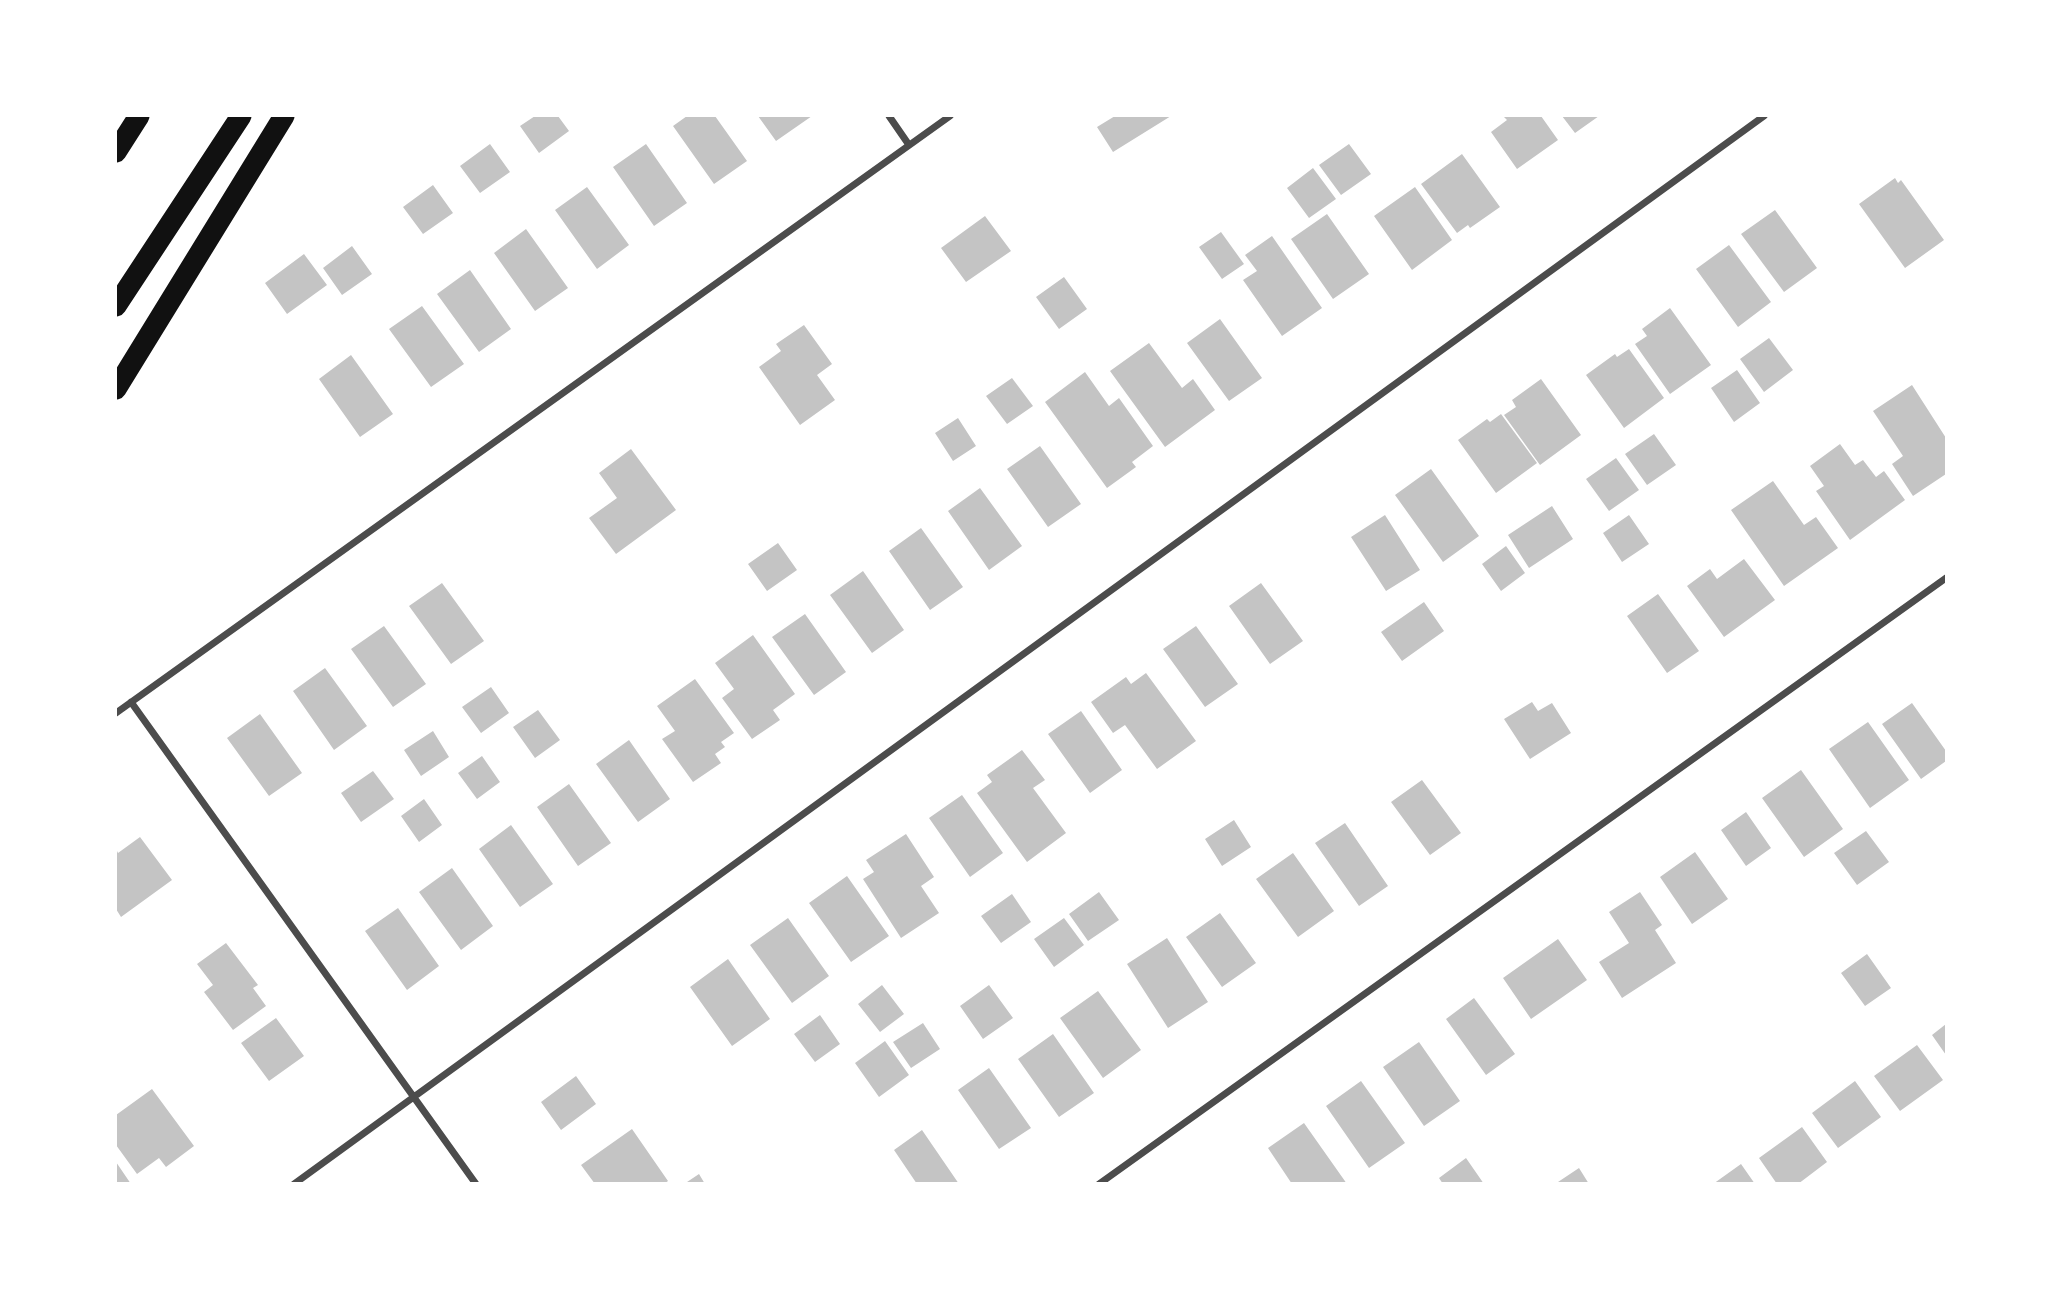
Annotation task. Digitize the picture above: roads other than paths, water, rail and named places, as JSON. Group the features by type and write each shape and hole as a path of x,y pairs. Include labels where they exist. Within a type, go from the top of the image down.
{"highway":[{"path":"116,152 139,116"},
{"path":"116,306 241,116"},
{"path":"116,389 284,116"}],"street":[{"path":"889,116 909,145"},
{"path":"116,713 950,116"},
{"path":"295,1184 1764,116"},
{"path":"1099,1184 1947,578"},
{"path":"131,702 476,1184"}]}
